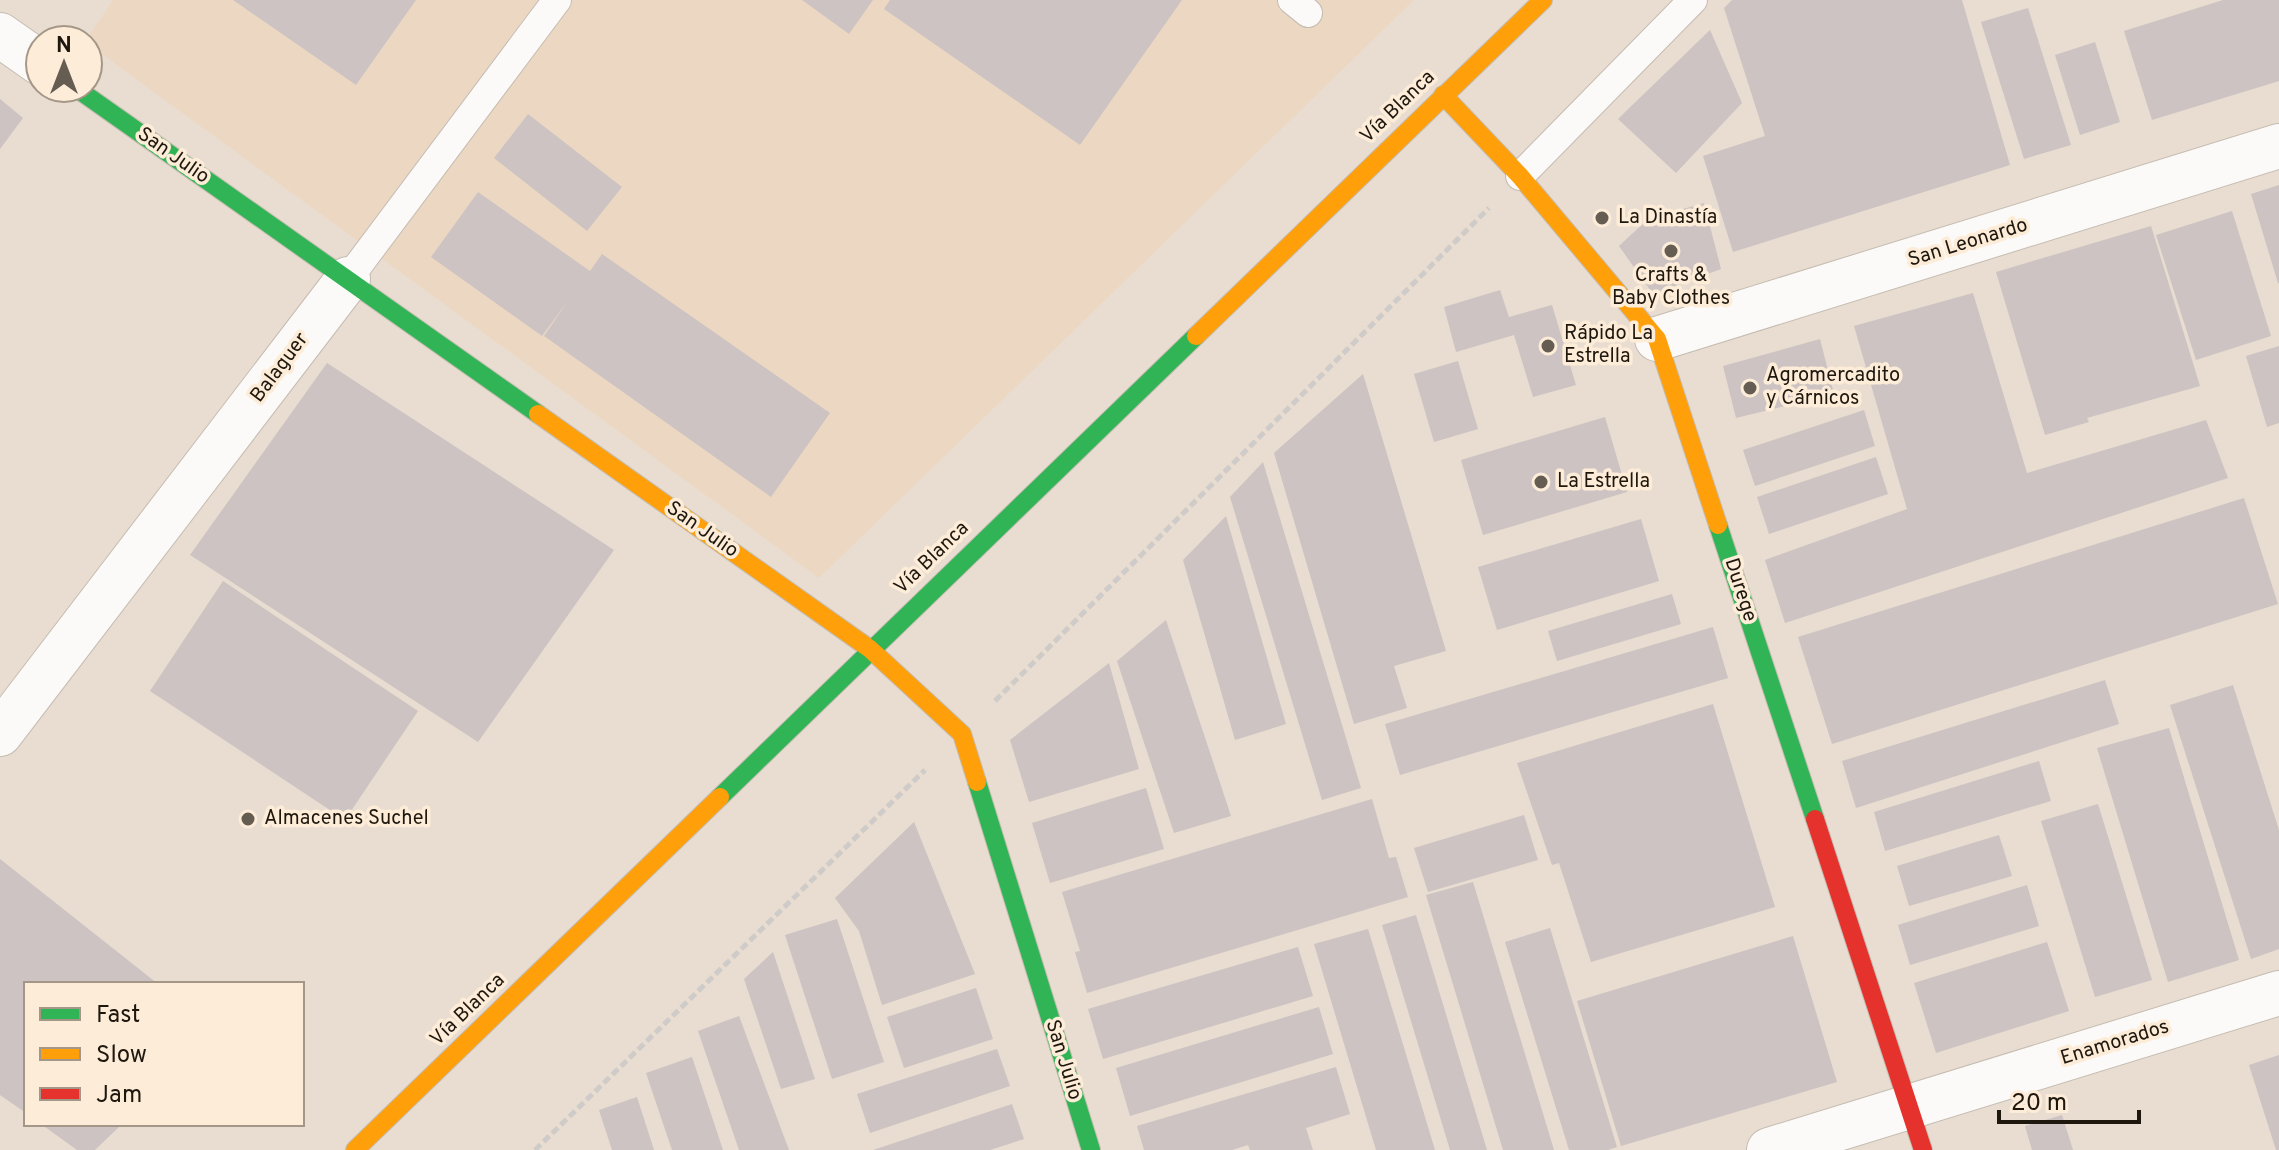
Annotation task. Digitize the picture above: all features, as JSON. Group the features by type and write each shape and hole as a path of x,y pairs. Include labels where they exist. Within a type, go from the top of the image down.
{"street":[{"name":"Vía Blanca","path":"355,1150 1543,0"},
{"path":"0,35 24,52"},
{"name":"Durege","path":"1443,95 1520,176 1657,339 1923,1150"},
{"name":"San Julio","path":"99,104 870,649 962,734 1091,1150"},
{"name":"San Leonardo","path":"1657,339 2279,146"},
{"name":"Balaguer","path":"0,734 348,279"},
{"name":"Enamorados","path":"1769,1150 2279,993"}],"lane":[{"name":"Balaguer","path":"348,279 557,0"},
{"path":"1520,176 1693,0"}],"path":[{"path":"535,1150 962,734 1520,176"}],"shaded area":[{"path":"113,0 1414,0 819,578 104,56 104,24 97,24"}],"building":[{"path":"233,0 416,0 356,85"},
{"path":"802,0 873,0 849,34"},
{"path":"890,0 1182,0 1080,145 884,9"},
{"path":"1732,0 1962,0 2010,165 1733,252 1703,156 1765,136 1724,8"},
{"path":"2223,0 2279,0 2279,81 2152,120 2124,31"},
{"path":"2028,8 2071,145 2024,159 1981,22"},
{"path":"1710,30 1742,103 1676,173 1618,119"},
{"path":"2095,42 2120,122 2080,135 2055,55"},
{"path":"0,99 23,118 0,149"},
{"path":"528,114 622,187 587,231 494,158"},
{"path":"2279,185 2279,283 2278,283 2251,194"},
{"path":"478,192 590,271 602,254 830,413 771,497 544,336 568,301 542,336 431,257"},
{"path":"1704,203 1721,269 1653,294 1619,246 1648,219"},
{"path":"2232,211 2271,336 2196,360 2156,235"},
{"path":"2151,226 2200,386 2087,418 2089,422 2045,435 1996,272"},
{"path":"1500,290 1509,317 1552,305 1576,385 1533,397 1514,335 1456,352 1444,307"},
{"path":"1973,293 2027,473 2206,420 2228,478 1785,623 1765,560 1907,509 1854,326"},
{"path":"1820,339 1834,394 1736,418 1723,366"},
{"path":"2279,346 2279,423 2267,427 2246,356"},
{"path":"1458,361 1478,429 1434,442 1414,374"},
{"path":"327,363 614,550 478,742 190,555"},
{"path":"1363,374 1446,651 1394,666 1407,708 1354,724 1274,453"},
{"path":"1864,410 1875,446 1755,486 1743,450"},
{"path":"1605,417 1627,492 1483,535 1461,460"},
{"path":"1876,457 1888,494 1769,534 1757,497"},
{"path":"1263,462 1361,788 1322,800 1230,497"},
{"path":"2244,498 2278,604 1832,744 1798,637"},
{"path":"1226,516 1286,724 1235,740 1183,560"},
{"path":"1641,519 1659,581 1497,630 1478,567"},
{"path":"223,581 418,711 345,820 150,691"},
{"path":"1672,594 1681,624 1557,661 1548,631"},
{"path":"1166,620 1231,816 1174,833 1117,661"},
{"path":"1713,627 1728,678 1400,775 1385,724"},
{"path":"1109,663 1139,769 1029,802 1010,740"},
{"path":"2105,680 2119,724 1856,808 1842,761"},
{"path":"2233,685 2279,830 2279,949 2251,959 2170,705"},
{"path":"1713,704 1775,907 1591,962 1559,863 1552,865 1517,763"},
{"path":"2169,728 2239,960 2168,982 2097,748"},
{"path":"2039,761 2051,801 1885,851 1874,812"},
{"path":"1146,788 1164,849 1050,883 1032,823"},
{"path":"1372,799 1389,858 1396,857 1408,897 1087,993 1075,952 1080,951 1062,892"},
{"path":"2098,804 2152,980 2095,997 2041,821"},
{"path":"1524,815 1538,860 1428,892 1414,848"},
{"path":"914,822 975,974 882,1005 859,931 835,898"},
{"path":"1999,835 2012,876 1909,906 1897,866"},
{"path":"0,859 155,982 24,982 24,1112 0,1095"},
{"path":"1473,882 1554,1150 1503,1150 1426,895"},
{"path":"2027,885 2039,926 1910,965 1898,925"},
{"path":"1416,915 1487,1150 1450,1150 1382,925"},
{"path":"837,919 884,1062 832,1079 785,935"},
{"path":"1550,928 1617,1147 1608,1150 1569,1150 1505,942"},
{"path":"1368,929 1435,1150 1376,1150 1314,944"},
{"path":"1793,936 1837,1082 1621,1146 1577,1001"},
{"path":"2047,942 2069,1011 1936,1053 1914,983"},
{"path":"1298,947 1313,996 1103,1059 1088,1009"},
{"path":"773,952 815,1079 781,1089 744,979"},
{"path":"976,988 993,1039 904,1068 887,1017"},
{"path":"1319,1007 1333,1054 1130,1116 1116,1068"},
{"path":"739,1016 789,1150 739,1150 698,1031"},
{"path":"997,1049 1010,1086 870,1133 857,1094"},
{"path":"2279,1055 2279,1150 2276,1150 2249,1065"},
{"path":"692,1057 723,1150 672,1150 646,1073"},
{"path":"1336,1067 1350,1114 1306,1128 1313,1150 1250,1150 1248,1145 1232,1150 1144,1150 1137,1126"},
{"path":"637,1097 654,1150 612,1150 599,1110"},
{"path":"1012,1104 1024,1139 990,1150 873,1150"},
{"path":"2062,1115 2073,1150 2032,1150 2025,1126"},
{"path":"44,1126 120,1126 95,1150 77,1150"}],"traffic: fast":[{"path":"99,104 538,414"},
{"path":"720,797 1196,336"},
{"path":"1718,525 1815,819"},
{"path":"977,782 1091,1150"}],"traffic: slow":[{"path":"1196,336 1543,0"},
{"path":"1443,95 1520,176 1657,339 1718,525"},
{"path":"538,414 870,649 962,734 977,782"},
{"path":"355,1150 720,797"}],"traffic: jam":[{"path":"1815,819 1923,1150"}],"place":[{"name":"La Dinastía","path":"1602,218"},
{"name":"Crafts & Baby Clothes","path":"1671,251"},
{"name":"Rápido La Estrella","path":"1548,346"},
{"name":"Agromercadito y Cárnicos","path":"1750,388"},
{"name":"La Estrella","path":"1541,482"},
{"name":"Almacenes Suchel","path":"248,819"}]}
